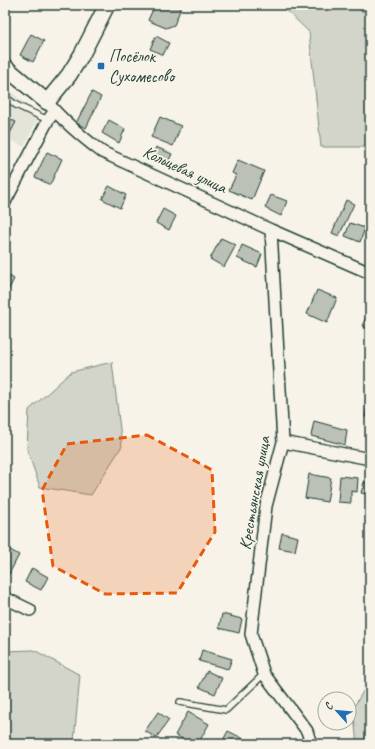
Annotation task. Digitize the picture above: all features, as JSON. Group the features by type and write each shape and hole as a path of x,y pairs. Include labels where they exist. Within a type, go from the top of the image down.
{"main road":[{"path":"50,111 107,5"},
{"name":"Кольцевая улица","path":"5,67 50,111"}],"street":[{"path":"5,202 50,111"},
{"name":"Кольцевая улица","path":"50,111 102,152 271,230 370,273"},
{"name":"Крестьянская улица","path":"271,230 283,442 266,506 251,634 264,674 307,731 311,744"},
{"path":"283,442 370,460"},
{"path":"5,598 30,610"}],"lane":[{"path":"5,97 16,105 50,111"},
{"path":"180,702 226,710 264,674"}],"highlighted area":[{"path":"147,435 212,470 215,532 177,593 105,594 53,566 42,490 67,444"}],"shaded area":[{"path":"281,5 353,5 370,18 370,135 365,147 321,147 309,32"},
{"path":"5,86 39,116 24,147 5,137"},
{"path":"112,362 122,446 91,495 40,487 27,449 29,410 71,372"},
{"path":"34,650 80,675 73,744 5,744 5,651"},
{"path":"370,680 370,744 357,744 356,731 357,731 357,701"}],"building":[{"path":"155,5 174,5 181,8 174,25 166,28 148,20"},
{"path":"31,34 44,41 33,62 20,55"},
{"path":"156,36 169,43 163,55 150,49"},
{"path":"92,92 101,97 86,128 76,123"},
{"path":"5,117 16,122 8,137 5,136"},
{"path":"160,117 181,126 173,146 151,137"},
{"path":"109,120 125,129 119,143 102,133"},
{"path":"156,147 172,154 167,164 152,157"},
{"path":"47,152 62,159 50,185 35,177"},
{"path":"238,160 264,171 252,200 229,190 236,175 232,173"},
{"path":"109,186 126,195 120,208 102,199"},
{"path":"271,195 287,201 281,216 265,208"},
{"path":"346,200 354,204 339,236 332,233"},
{"path":"163,209 176,216 169,230 156,223"},
{"path":"350,223 365,228 360,242 345,236"},
{"path":"221,238 236,245 224,267 210,259"},
{"path":"242,245 262,254 257,267 237,258"},
{"path":"5,273 14,279 7,293 5,293"},
{"path":"317,290 337,298 327,323 307,314"},
{"path":"370,308 370,330 362,326"},
{"path":"368,398 370,398 370,418 365,417"},
{"path":"314,421 347,430 345,445 311,436"},
{"path":"309,474 331,478 327,502 305,498"},
{"path":"340,476 358,478 357,492 351,491 351,503 338,502"},
{"path":"364,482 370,484 370,495 361,493"},
{"path":"282,533 298,537 295,551 279,548"},
{"path":"5,547 19,555 9,574 5,572"},
{"path":"32,568 48,577 41,590 25,582"},
{"path":"222,614 242,619 239,633 219,628"},
{"path":"202,650 232,659 228,669 199,661"},
{"path":"207,671 222,678 215,694 199,687"},
{"path":"158,712 169,720 156,738 145,731"},
{"path":"188,712 209,724 198,744 192,744 175,735"},
{"path":"228,731 248,741 247,744 221,744"}],"place":[{"name":"Посёлок Сухомесово","path":"101,66"}]}
